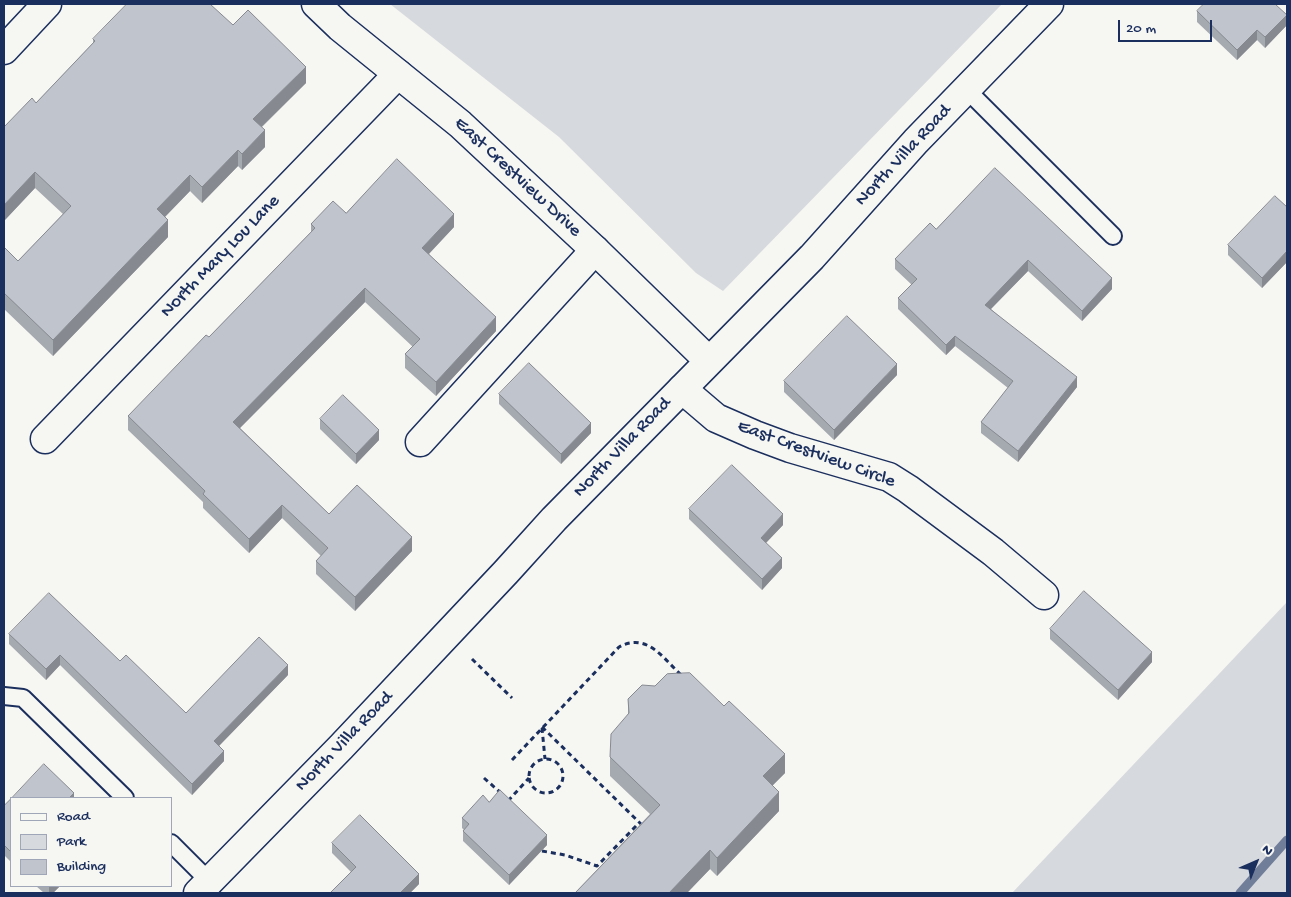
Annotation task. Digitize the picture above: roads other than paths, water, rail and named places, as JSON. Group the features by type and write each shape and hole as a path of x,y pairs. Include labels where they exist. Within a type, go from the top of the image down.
{"street":[{"path":"4,50 47,4"},
{"name":"East Crestview Drive","path":"316,4 340,27 460,124 595,250 709,361"},
{"name":"North Villa Road","path":"204,887 341,748 554,519 812,257 916,141 1049,4"},
{"name":"North Mary Lou Lane","path":"45,439 398,74"},
{"path":"420,442 595,250"},
{"name":"East Crestview Circle","path":"682,388 716,418 755,435 790,448 889,478 908,489 993,552 1044,595"}],"lane":[{"path":"966,89 1113,236"},
{"path":"4,696 23,698 124,797"},
{"path":"172,844 204,887"}],"waterway":[{"path":"1240,893 1287,840"}]}
